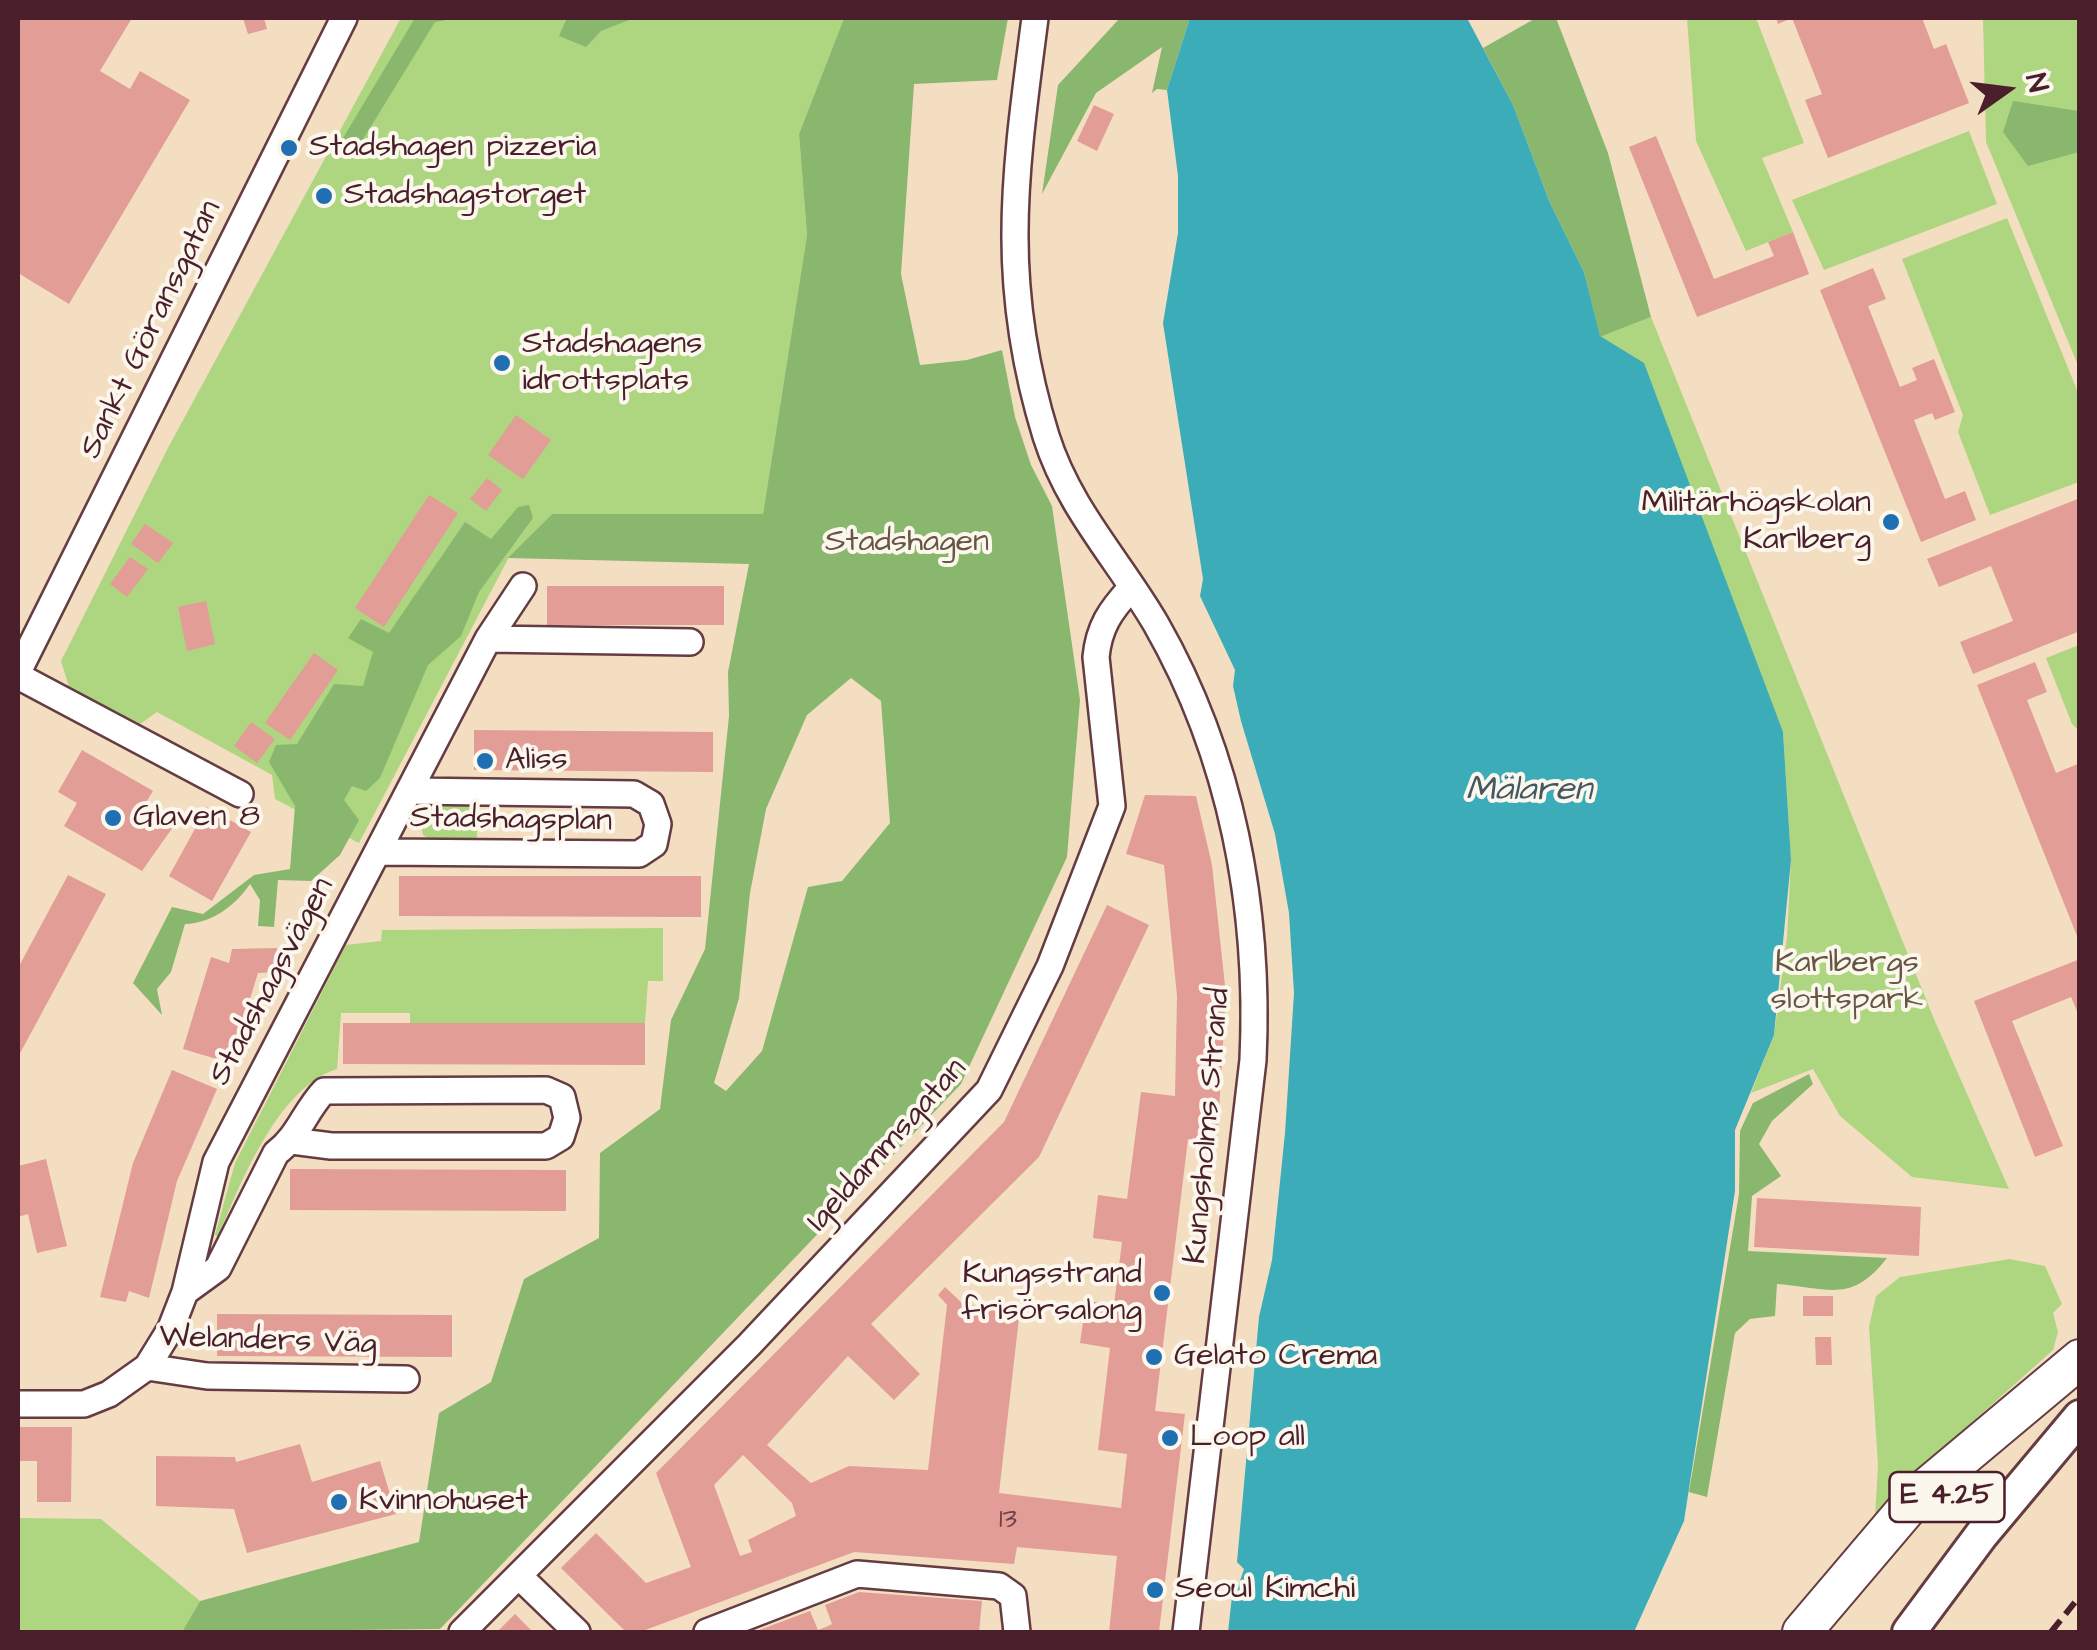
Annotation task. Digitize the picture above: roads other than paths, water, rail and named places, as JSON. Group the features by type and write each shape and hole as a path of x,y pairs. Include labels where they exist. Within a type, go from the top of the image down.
{"highway":[{"name":"E 4.25","path":"1802,1632 1920,1493 2080,1360"},
{"name":"E 4.25","path":"1832,1632 1924,1520 2003,1440 2080,1378"}],"main road":[{"path":"1920,1493 1996,1410 2080,1338"},
{"path":"1909,1632 1982,1534 2080,1418"},
{"path":"1929,1632 1957,1590 2080,1442"}],"street":[{"name":"Sankt Göransgatan","path":"18,674 344,18"},
{"name":"Kungsholms Strand","path":"1036,18 1012,216 1023,336 1032,384 1062,477 1077,510 1160,631 1228,798 1243,859 1256,988 1253,1060 1186,1632"},
{"name":"Stadshagsvägen","path":"147,1367 172,1328 216,1162 412,792 488,639 522,586"},
{"name":"Igeldammsgatan","path":"462,1632 749,1345 989,1090 1050,966 1112,806 1097,645 1110,610 1131,588"},
{"path":"488,639 690,642"},
{"path":"18,674 240,794"},
{"name":"Stadshagsplan","path":"379,852 640,854 654,844 658,824 651,804 634,794 412,792"},
{"path":"184,1292 218,1268 276,1152 292,1141 309,1108 324,1091 546,1090 562,1097 567,1118 561,1137 546,1146 332,1146 292,1141"},
{"name":"Welanders Väg","path":"18,1404 84,1404 109,1394 147,1367 207,1376 406,1379"},
{"path":"707,1632 857,1574 999,1586 1014,1596 1017,1632"},
{"path":"520,1577 578,1632"}],"water":[{"name":"Mälaren","path":"1190,18 1467,18 1513,105 1550,203 1584,272 1600,336 1644,363 1783,732 1791,860 1774,1035 1735,1130 1735,1191 1684,1521 1634,1632 1228,1632 1233,1587 1239,1584 1244,1569 1237,1562 1259,1317 1272,1260 1285,1133 1294,993 1289,913 1275,834 1241,721 1233,686 1235,670 1200,596 1203,579 1163,323 1178,233 1178,176 1167,90"}],"railway":[{"path":"2051,1632 2080,1596"}],"place":[{"name":"Stadshagen pizzeria","path":"289,148"},
{"name":"Stadshagstorget","path":"324,196"},
{"name":"Stadshagens idrottsplats","path":"502,363"},
{"name":"Militärhögskolan Karlberg","path":"1891,522"},
{"name":"Aliss","path":"485,761"},
{"name":"Glaven 8","path":"113,818"},
{"name":"Kungsstrand frisörsalong","path":"1162,1293"},
{"name":"Gelato Crema","path":"1154,1357"},
{"name":"Loop all","path":"1170,1438"},
{"name":"Kvinnohuset","path":"339,1502"},
{"name":"Seoul Kimchi","path":"1155,1590"}],"park label":[{"name":"Stadshagen","path":"907,543"},
{"name":"Karlbergs slottspark","path":"1847,982"}]}
